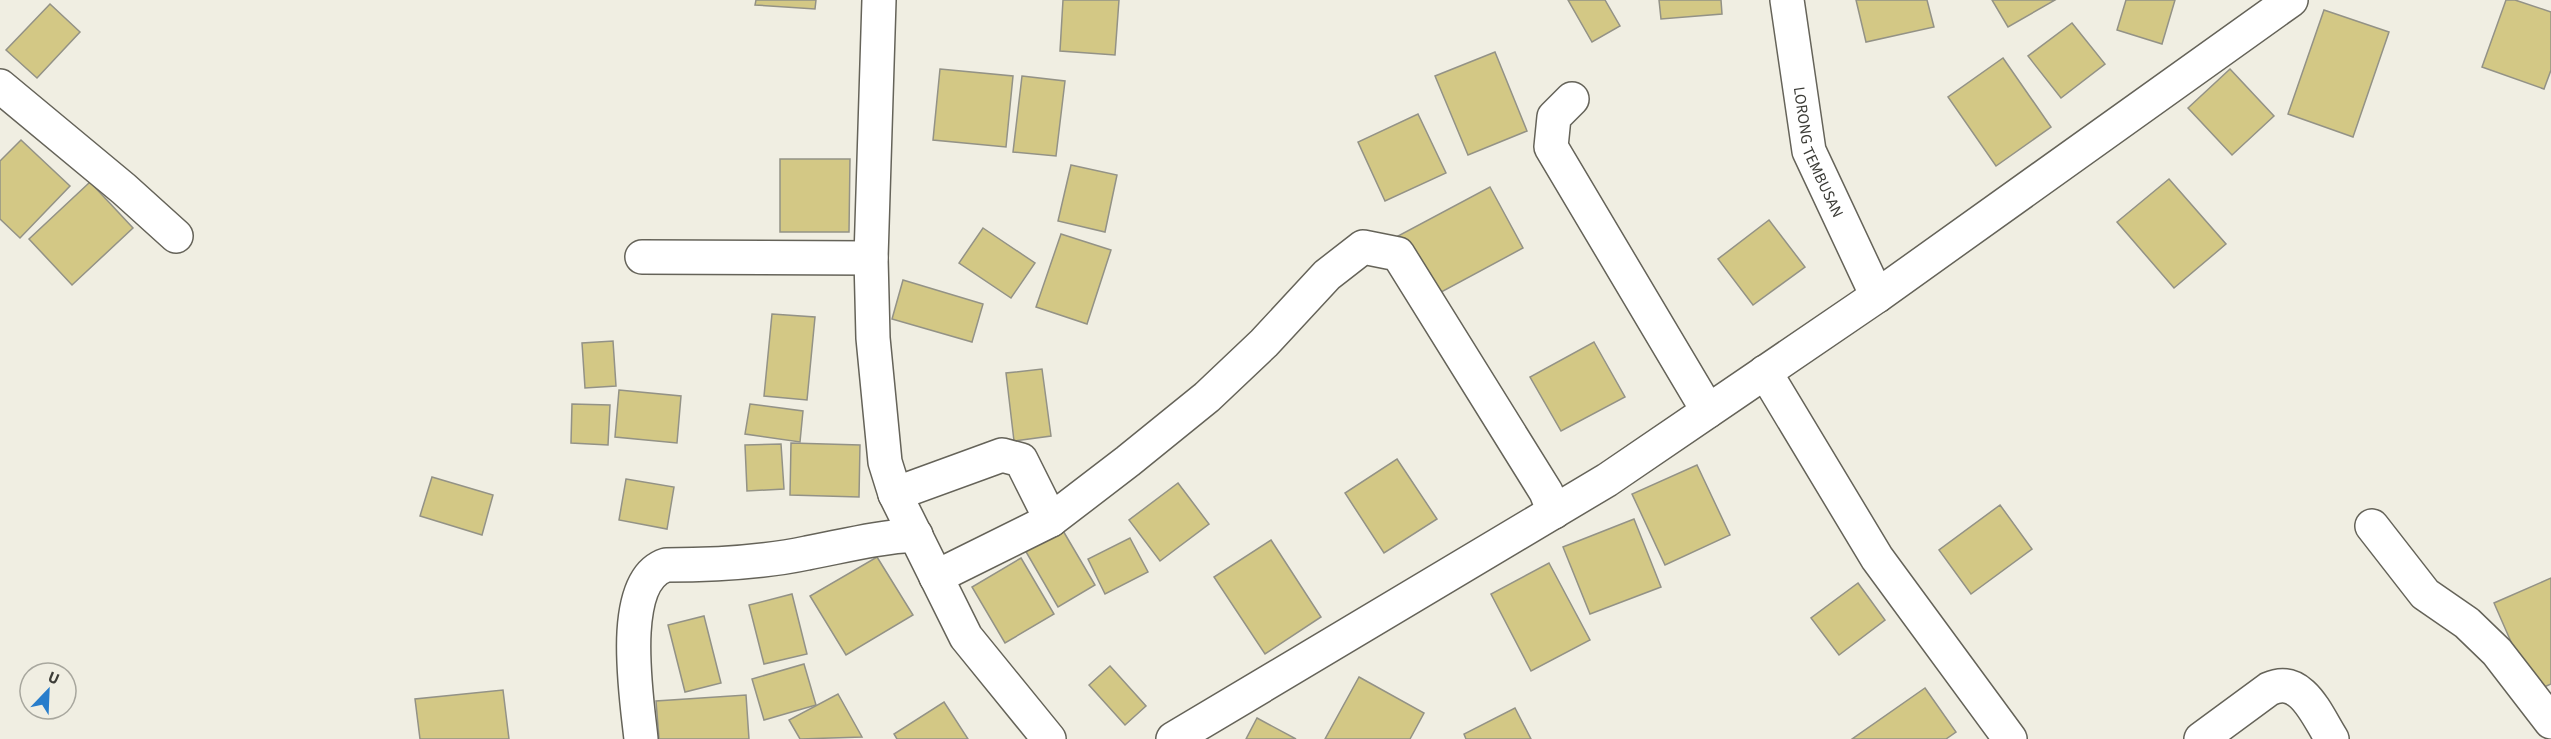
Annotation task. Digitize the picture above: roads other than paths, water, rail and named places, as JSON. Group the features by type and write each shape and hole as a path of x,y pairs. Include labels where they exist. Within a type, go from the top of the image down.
{"street":[{"path":"879,0 871,258 873,338 885,462 895,494 966,637 1049,739"},
{"name":"LORONG TEMBUSAN","path":"1787,0 1809,151 1877,296"},
{"path":"1173,739 1607,480 1877,296 2291,0"},
{"path":"0,86 124,189 176,236"},
{"path":"1572,99 1554,117 1551,147 1708,411"},
{"path":"936,577 1051,520 1208,397 1264,343 1327,275 1364,247 1398,254 1546,492 1554,512"},
{"path":"642,257 871,258"},
{"path":"1765,372 1876,558 2010,739"},
{"path":"895,494 1002,455 1012,456 1021,460 1051,520"},
{"path":"2372,526 2426,594 2467,623 2497,652 2551,723"},
{"path":"640,739 633,634 641,595 650,574 657,568 666,565 726,566 806,554 881,537 916,535"},
{"path":"2201,739 2269,689 2282,683 2294,687 2304,695 2332,739"}]}
